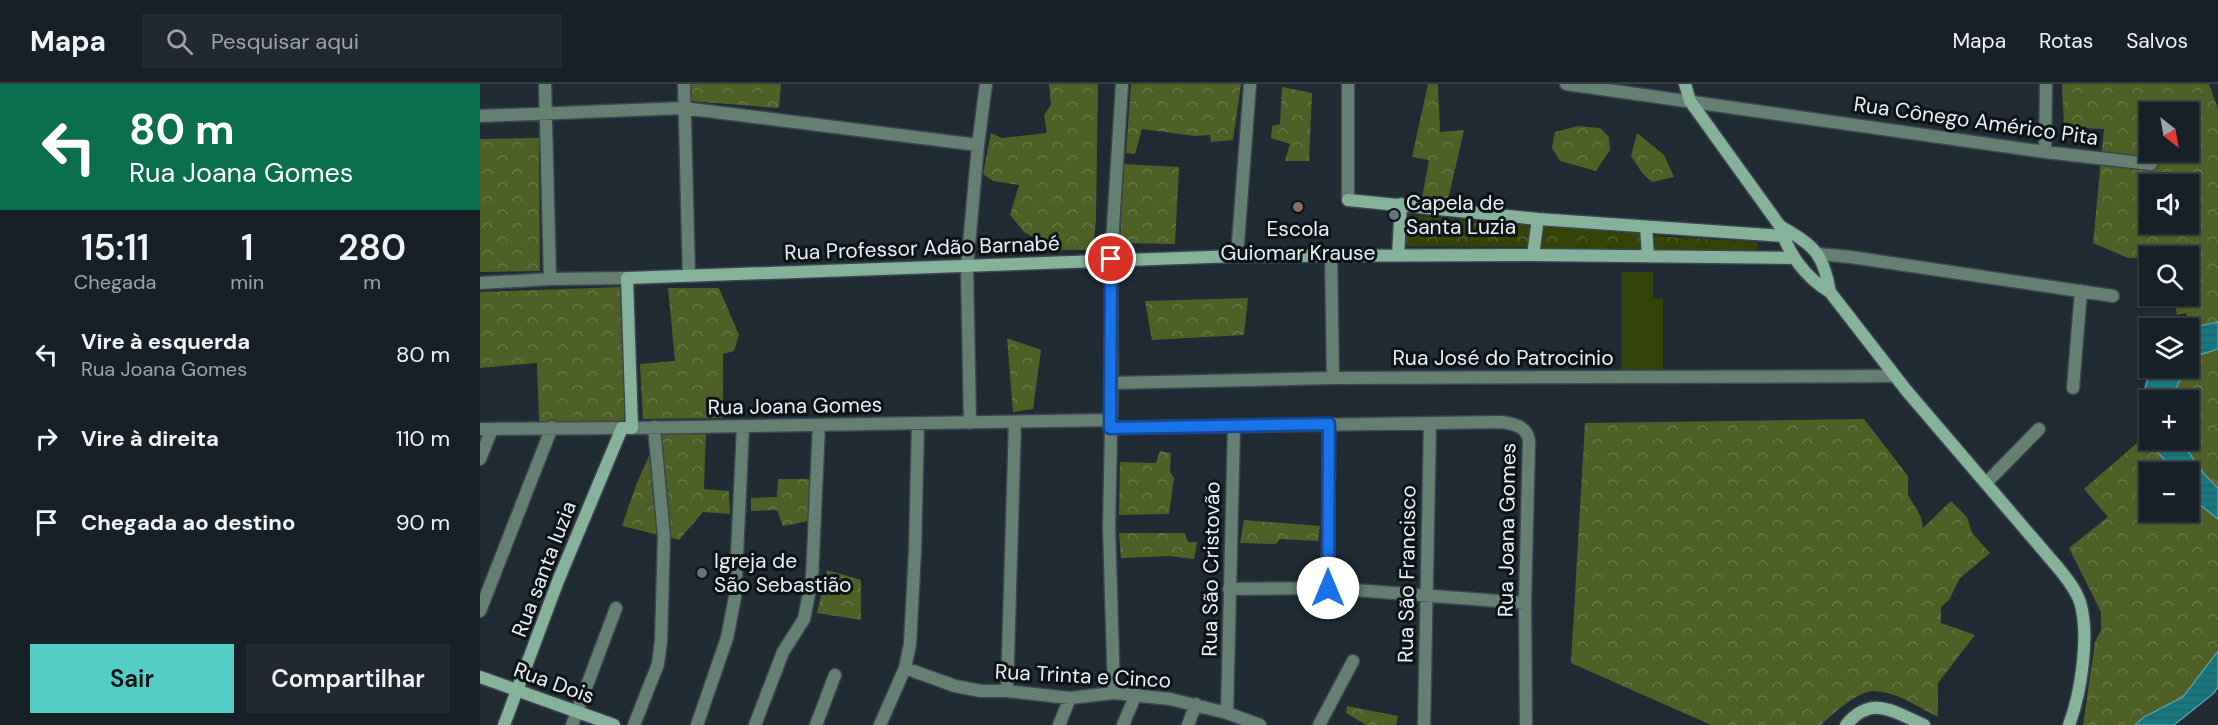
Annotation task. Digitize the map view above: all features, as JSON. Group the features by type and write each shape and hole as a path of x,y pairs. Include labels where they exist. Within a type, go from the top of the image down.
{"street":[{"path":"545,84 550,279"},
{"path":"684,84 689,276"},
{"path":"970,423 967,267 986,84"},
{"path":"1114,693 1109,527 1112,383 1111,259 1122,84"},
{"path":"1237,255 1250,84"},
{"path":"1348,84 1348,200 1646,227 1781,231 1809,243 1818,254 1827,271 1830,292"},
{"name":"Rua Cônego Américo Pita","path":"1566,84 2045,152 2151,164"},
{"path":"1685,84 1690,100 1781,231 1794,258 1812,278 1830,292 1895,375 2060,570 2079,600 2083,627 2082,679 2069,725"},
{"path":"2045,152 2046,84"},
{"path":"480,116 683,108 978,145"},
{"path":"1398,255 1401,204"},
{"path":"1533,255 1538,219"},
{"path":"1646,227 1648,256"},
{"path":"1818,254 2113,296"},
{"name":"Rua Professor Adão Barnabé","path":"627,278 967,267 1237,255 1794,258"},
{"path":"1331,256 1333,378"},
{"path":"480,283 627,278 627,428"},
{"path":"2073,388 2081,291"},
{"name":"Rua José do Patrocinio","path":"1112,383 1333,378 1895,375"},
{"name":"Rua Joana Gomes","path":"486,429 970,423 1234,427 1502,422 1522,428 1528,434 1525,603 1526,725"},
{"path":"1006,691 1015,423"},
{"name":"Rua São Francisco","path":"1424,725 1430,423"},
{"path":"880,725 904,668 912,622 918,424"},
{"path":"1328,588 1329,424"},
{"path":"755,725 783,652 804,619 813,566 819,425"},
{"path":"480,611 552,427"},
{"path":"634,725 658,664 664,536 654,427"},
{"path":"697,725 727,638 735,597 743,427"},
{"name":"Rua São Cristovão","path":"1227,713 1234,427"},
{"name":"Rua santa luzia","path":"504,725 558,581 627,428"},
{"path":"480,459 486,429"},
{"path":"1986,483 2039,429"},
{"path":"1229,589 1328,588 1525,603"},
{"path":"572,725 616,608"},
{"path":"1319,725 1353,661"},
{"name":"Rua Trinta e Cinco","path":"904,668 956,686 981,691 1006,691 1070,698 1114,693 1136,694 1196,704 1258,725"},
{"path":"816,725 835,675"},
{"name":"Rua Dois","path":"480,677 614,725"},
{"path":"1123,725 1136,694"},
{"path":"1059,725 1070,698"},
{"path":"1188,725 1196,704"},
{"path":"1846,725 1869,707 1880,707 1924,725"}],"green space":[{"path":"691,84 781,84 779,108 690,101"},
{"path":"1049,84 1098,84 1096,220 1093,250 1057,250 1024,232 1010,215 1019,185 993,181 983,174 991,133 1002,138 1047,133 1044,115 1051,105"},
{"path":"1131,84 1241,84 1233,140 1211,142 1210,135 1195,136 1142,129 1135,154 1126,153"},
{"path":"1428,84 1438,84 1440,132 1464,130 1448,200 1422,198 1429,160 1412,157"},
{"path":"2062,84 2209,84 2218,109 2218,322 2199,325 2199,318 2187,318 2186,313 2177,315 2176,306 2199,306 2199,246 2139,246 2139,258 2128,258 2093,243 2104,129 2064,127"},
{"path":"1282,87 1312,93 1309,161 1285,161 1290,144 1271,138 1272,126 1280,124"},
{"path":"1578,126 1600,128 1609,137 1610,150 1596,171 1560,161 1552,148 1555,132"},
{"path":"1637,133 1664,155 1674,177 1652,182 1643,174 1631,156"},
{"path":"539,138 540,271 480,272 480,139"},
{"path":"1124,164 1179,167 1175,244 1120,243"},
{"path":"1405,215 1532,226 1530,247 1404,246"},
{"path":"1540,225 1643,232 1643,249 1538,249"},
{"path":"1650,236 1758,242 1757,250 1651,251"},
{"path":"1621,272 1653,272 1653,298 1663,299 1663,371 1621,371"},
{"path":"622,287 626,422 539,421 537,363 480,368 480,292"},
{"path":"668,288 719,288 739,335 734,351 723,354 723,418 643,419 640,364 675,361"},
{"path":"1248,298 1244,335 1152,340 1145,301"},
{"path":"1007,338 1041,350 1033,409 1013,412"},
{"path":"2218,349 2218,488 2204,474 2199,467 2199,462 2196,462 2187,450 2199,450 2199,390 2175,390 2181,378 2199,378 2199,355"},
{"path":"1864,419 1908,476 1908,495 1921,517 1923,528 1951,501 1967,517 1972,533 1990,553 1960,578 1949,600 1941,607 1941,623 1975,635 1938,683 1938,717 1898,697 1872,691 1859,695 1821,725 1711,725 1571,663 1585,423"},
{"path":"660,431 706,433 704,489 729,491 730,514 703,512 679,540 622,526 636,485"},
{"path":"2139,442 2139,450 2155,450 2165,462 2139,462 2139,522 2199,522 2199,504 2218,519 2218,651 2183,697 2144,717 2135,725 2083,725 2095,642 2101,630 2101,612 2069,548 2108,517 2084,489"},
{"path":"1160,451 1171,453 1170,472 1174,478 1169,514 1119,515 1120,462 1156,463"},
{"path":"778,479 811,479 809,521 783,526 777,510 751,511 751,498 777,497"},
{"path":"1244,520 1320,526 1318,541 1280,539 1276,544 1240,543"},
{"path":"1119,533 1185,533 1188,542 1197,542 1194,559 1169,556 1121,558"},
{"path":"827,570 861,580 861,620 817,613"},
{"path":"1347,706 1398,716 1396,725 1366,725 1346,713"}],"water":[{"path":"2218,322 2218,349 2199,355 2199,326"},
{"path":"2148,378 2181,378 2175,390 2145,390"},
{"path":"2155,450 2187,450 2196,462 2165,462"},
{"path":"2199,467 2218,488 2218,519 2199,504"},
{"path":"2218,651 2218,687 2214,693 2174,725 2135,725 2144,717 2183,697"}],"place":[{"name":"Escola Guiomar Krause","path":"1298,207"},
{"name":"Capela de Santa Luzia","path":"1394,215"},
{"name":"Igreja de São Sebastião","path":"702,573"}],"route":[{"path":"1111,259 1110,428 1329,424 1328,588"}]}
